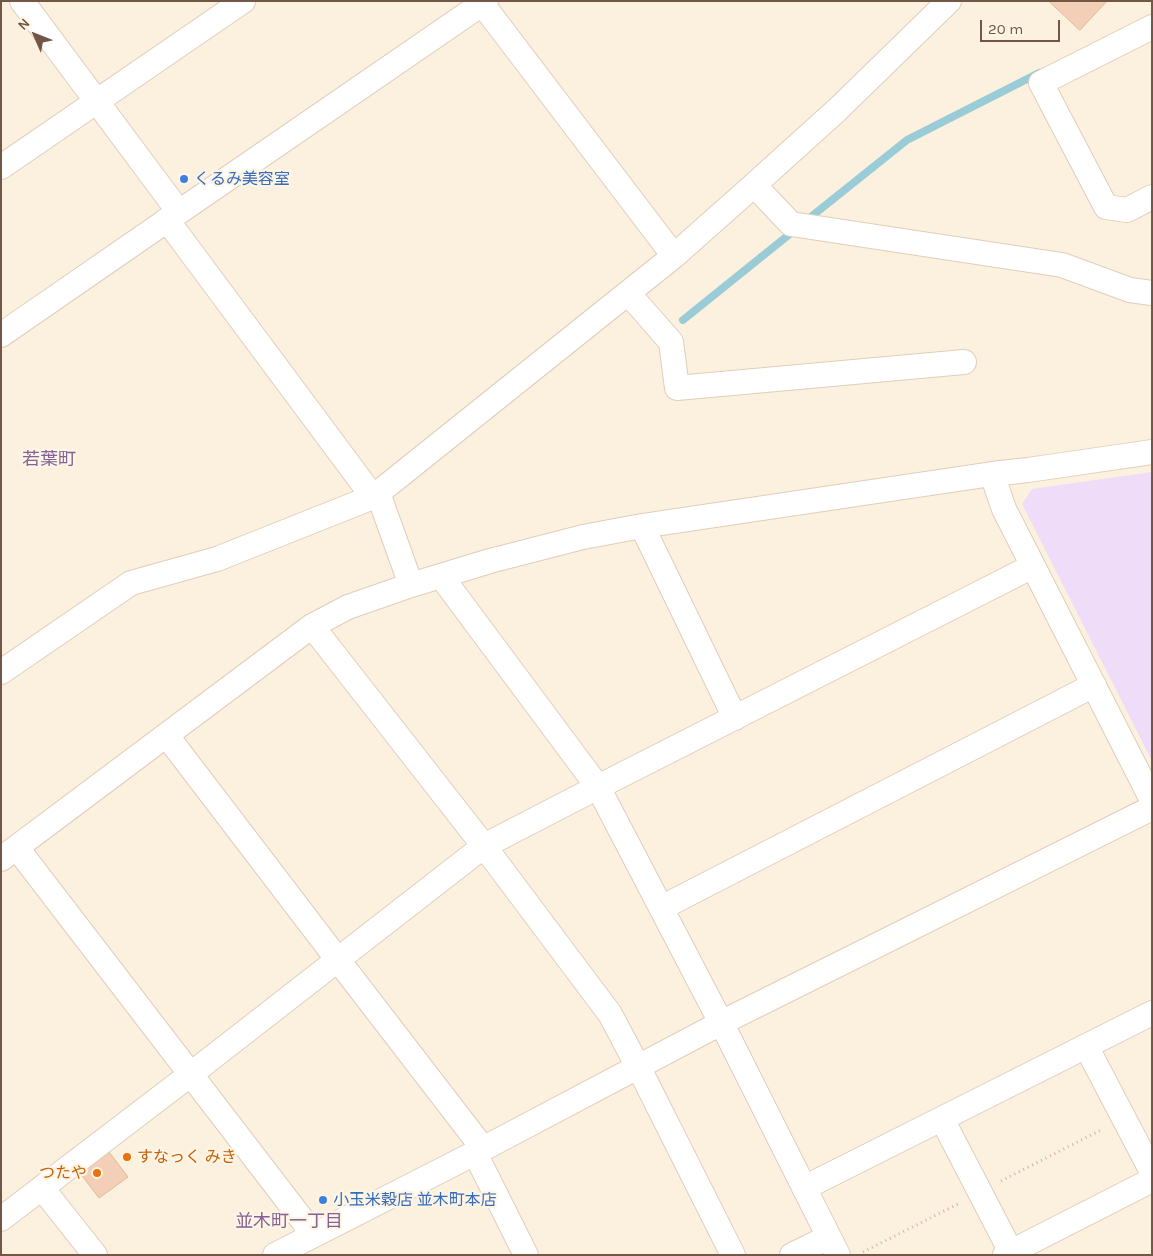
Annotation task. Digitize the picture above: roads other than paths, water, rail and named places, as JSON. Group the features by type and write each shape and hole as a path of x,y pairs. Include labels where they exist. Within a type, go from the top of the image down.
{"street":[{"path":"22,1 96,102 173,216 375,495 411,585"},
{"path":"1,167 243,1"},
{"path":"1,672 131,583 217,559 375,495 674,256 838,110 949,1"},
{"path":"1,335 483,2 674,256"},
{"path":"1152,27 1041,83 1106,208 1127,210 1152,197"},
{"path":"754,185 802,226 1062,265 1130,290 1152,293"},
{"path":"628,293 671,342 677,388 964,362"},
{"path":"313,1243 304,1222 191,1074 9,854 312,626 348,607 411,585 490,561 583,537 642,526 1152,452"},
{"path":"992,474 1004,509 1152,800"},
{"path":"642,526 734,718"},
{"path":"1,1220 484,846 598,786 1033,566"},
{"path":"441,576 598,786 721,1023 833,1246 792,1255"},
{"path":"312,626 484,846 610,1014 733,1255"},
{"path":"661,908 1094,685"},
{"path":"167,736 475,1138 479,1151 526,1255"},
{"path":"274,1255 313,1243 479,1151 721,1023 1152,808"},
{"path":"804,1188 1152,1013"},
{"path":"1086,1046 1152,1172"},
{"path":"942,1118 980,1192 1008,1253 1152,1180"},
{"path":"42,1188 96,1255"}],"waterway":[{"path":"807,220 907,140 1039,73"},
{"path":"683,320 796,229"}],"place":[{"name":"くるみ美容室","path":"184,179"},
{"name":"すなっく みき","path":"127,1157"},
{"name":"つたや","path":"97,1173"},
{"name":"小玉米穀店 並木町本店","path":"323,1200"}],"district":[{"name":"若葉町","path":"49,460"},
{"name":"並木町一丁目","path":"289,1222"}]}
